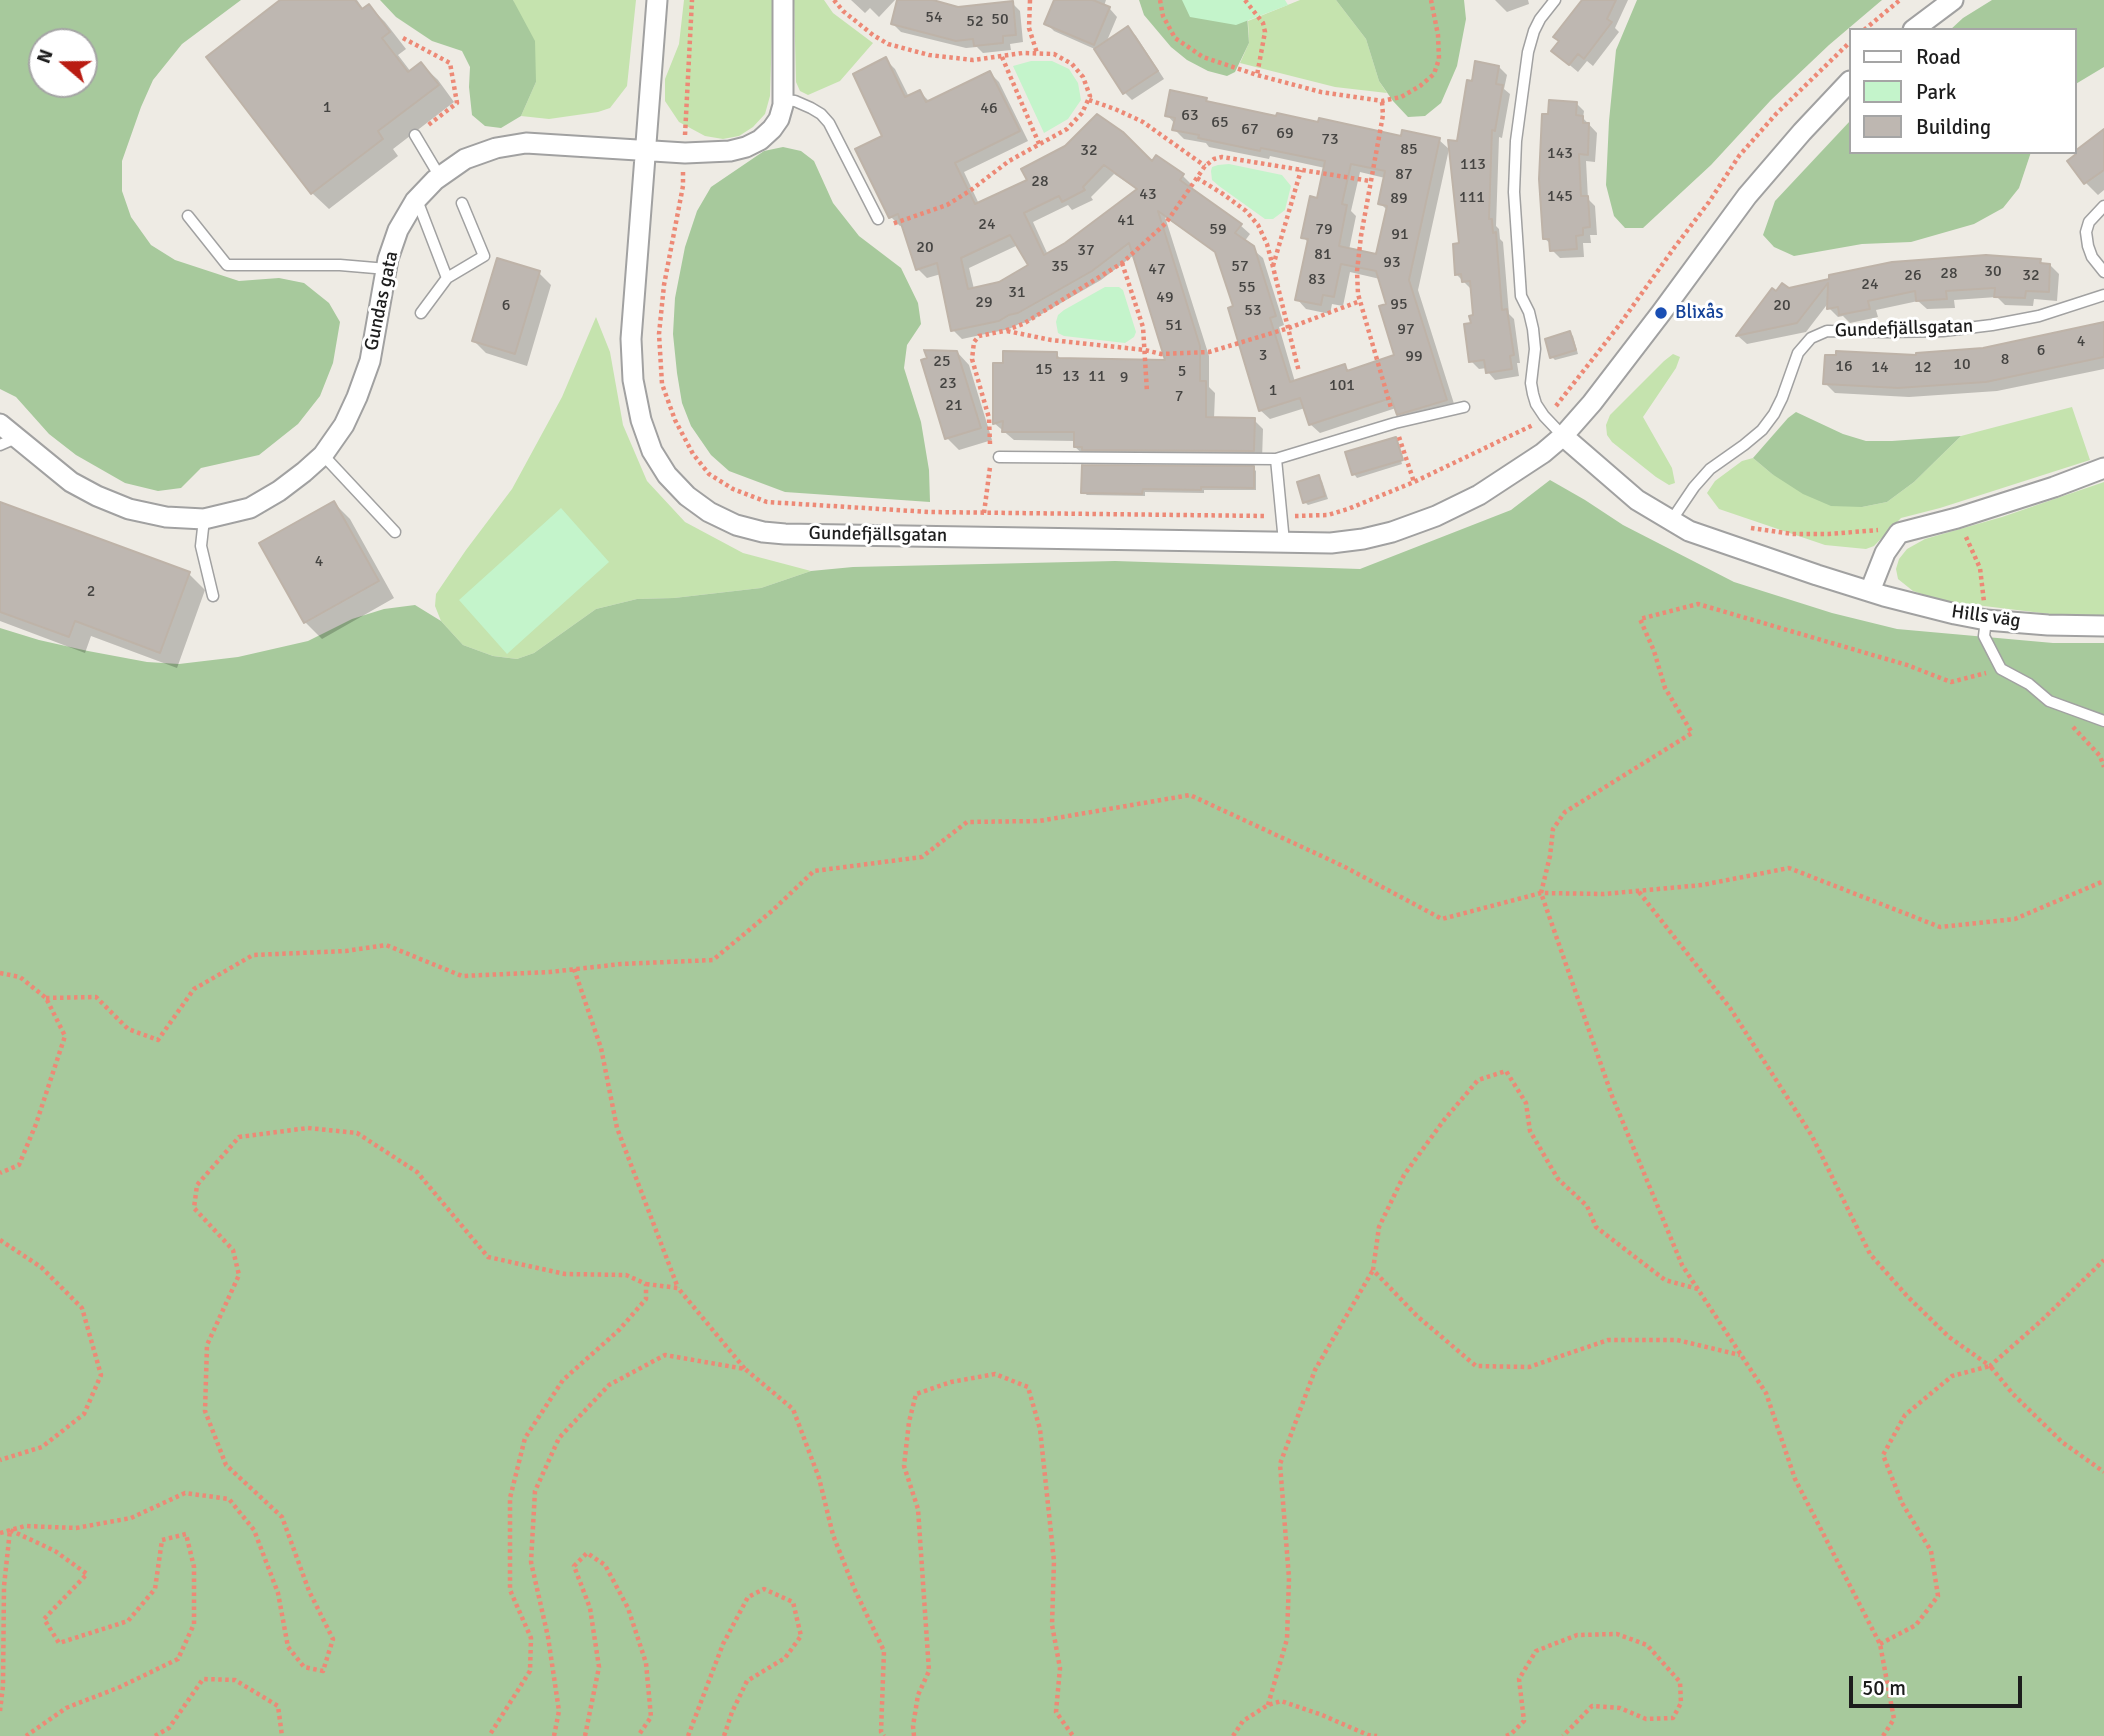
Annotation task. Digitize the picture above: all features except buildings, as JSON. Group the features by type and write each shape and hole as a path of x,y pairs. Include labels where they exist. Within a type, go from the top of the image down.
{"street":[{"name":"Gundefjällsgatan","path":"657,0 631,339 632,380 641,421 652,451 667,475 709,512 736,525 785,534 1331,543 1363,539 1414,524 1479,495 1543,453 1563,436 1592,403 1747,196 1848,83"},
{"name":"Gundas gata","path":"0,424 8,441 71,482 129,509 166,517 204,519 250,508 279,491 323,455 344,425 370,361 388,259 398,230 417,199 440,177 465,159 496,148 526,144 685,153 730,151 747,147 760,140 779,119 783,100 783,0"},
{"path":"1916,28 1953,0"},
{"path":"1563,436 1637,500 1689,531 1870,591 1885,553 1899,533 1957,518 2104,468"},
{"name":"Hills väg","path":"1870,591 1917,605 1986,620 2104,626"}],"lane":[{"path":"1555,0 1539,19 1528,52 1516,141 1514,192 1521,296 1529,312 1534,339 1531,383 1536,404 1563,436"},
{"path":"783,100 795,101 811,108 829,123 878,219"},
{"path":"415,135 440,177"},
{"path":"417,199 447,278"},
{"path":"421,313 447,278 484,256 462,202"},
{"path":"2104,206 2089,222 2086,232 2092,257 2104,272"},
{"path":"188,216 227,265 340,265 387,269"},
{"name":"Gundefjällsgatan","path":"1670,521 1710,469 1762,430 1782,398 1798,352 1811,338 1826,331 1943,331 1992,325 2039,316 2104,295"},
{"path":"995,457 1276,459 1395,423 1464,407"},
{"path":"323,455 395,532"},
{"path":"1276,459 1284,542"},
{"path":"204,519 201,546 213,596"},
{"path":"1986,620 1984,636 2001,669 2029,684 2049,701 2104,722"}],"path":[{"path":"692,0 684,115 683,186 664,285 659,334 662,384 676,419 693,454 709,474 733,489 767,502 929,512 1328,515 1414,482 1533,426 1572,388 1709,202 1739,156 1776,114 1848,44"},
{"path":"834,0 855,21 888,44 948,58 973,60 1037,53 1054,54 1072,64 1083,76 1090,96 1082,113 1066,129 1009,162 947,205 895,224 887,224 878,219"},
{"path":"1030,0 1029,28 1037,53"},
{"path":"1160,0 1163,16 1175,38 1203,57 1321,92 1382,102 1401,97 1434,74 1439,59 1438,35 1431,0"},
{"path":"1245,0 1263,23 1265,33 1257,75"},
{"path":"1866,28 1900,0"},
{"path":"403,38 450,63 457,103 415,135"},
{"path":"1002,57 1040,146"},
{"path":"1088,100 1143,122 1205,166"},
{"path":"1382,102 1357,271 1358,294 1414,482"},
{"path":"990,444 989,418 972,359 972,347 979,336 1023,324 1122,263 1166,223 1205,166 1214,159 1222,157 1370,181"},
{"path":"1273,267 1301,170"},
{"path":"1197,178 1223,194 1258,225 1267,244 1299,372"},
{"path":"1122,263 1139,314 1146,350 1147,392"},
{"path":"1004,331 1161,354 1209,352 1289,328 1360,301"},
{"path":"985,513 995,457"},
{"path":"1957,518 1980,568 1986,620"},
{"path":"1741,525 1791,534 1875,530 1899,533"},
{"path":"1883,1736 1894,1719 1880,1644 1795,1479 1766,1394 1682,1265 1612,1096 1541,892 1550,856 1553,829 1565,812 1692,733 1665,688 1654,651 1640,619 1698,604 1907,665 1951,682 2001,669"},
{"path":"2049,701 2100,756 2104,767"},
{"path":"46,998 96,997 128,1029 158,1040 194,989 253,955 346,951 386,945 462,976 713,960 814,872 922,856 967,822 1039,821 1191,795 1343,866 1442,919 1541,892 1604,894 1702,885 1789,868 1940,927 2015,919 2104,881"},
{"path":"1639,891 1730,1008 1805,1125 1870,1254 1949,1337 1990,1366 2013,1394 2062,1442 2104,1472"},
{"path":"574,970 601,1048 617,1128 678,1288 745,1369 793,1409 819,1478 833,1535 853,1588 884,1651 881,1732 884,1736"},
{"path":"0,974 20,977 46,998 65,1036 36,1124 19,1165 0,1173"},
{"path":"1268,1705 1287,1639 1289,1578 1280,1464 1315,1370 1373,1270 1379,1227 1404,1175 1444,1120 1478,1080 1506,1071 1526,1102 1530,1131 1558,1179 1587,1206 1596,1227 1665,1280 1698,1290"},
{"path":"0,1533 25,1526 76,1528 131,1518 185,1493 229,1499 254,1530 278,1593 288,1647 304,1667 323,1671 333,1639 309,1591 282,1517 226,1465 205,1411 207,1345 239,1275 233,1250 194,1208 197,1185 239,1138 308,1128 358,1133 417,1172 488,1257 565,1274 626,1275 646,1284 678,1288"},
{"path":"0,1240 41,1267 82,1308 101,1375 84,1414 42,1447 0,1460"},
{"path":"1880,1644 1916,1625 1938,1596 1931,1551 1902,1503 1883,1455 1905,1415 1952,1376 1990,1366 2104,1260"},
{"path":"1373,1270 1417,1316 1476,1366 1529,1367 1608,1340 1677,1340 1741,1355"},
{"path":"489,1736 530,1671 531,1638 510,1590 510,1498 525,1438 563,1380 619,1330 646,1299 646,1284"},
{"path":"554,1736 559,1711 548,1637 531,1562 535,1491 558,1438 609,1385 665,1355 745,1369"},
{"path":"914,1736 918,1695 929,1671 918,1509 904,1466 909,1422 916,1394 951,1382 995,1374 1028,1387 1040,1429 1054,1562 1052,1625 1060,1668 1056,1712 1073,1736"},
{"path":"0,1711 3,1686 4,1586 10,1530"},
{"path":"10,1530 55,1551 87,1574 44,1619 59,1643 128,1621 155,1589 162,1540 186,1534 194,1567 194,1624 178,1659 120,1687 66,1708 26,1736"},
{"path":"585,1736 599,1667 590,1608 574,1566 587,1553 605,1565 628,1608 646,1663 651,1717 638,1736"},
{"path":"688,1736 723,1644 748,1597 764,1589 793,1602 801,1636 785,1658 747,1681 724,1736"},
{"path":"1506,1736 1524,1721 1519,1679 1536,1651 1577,1635 1617,1634 1647,1645 1680,1682 1681,1703 1673,1718 1646,1719 1620,1708 1592,1706 1563,1736"},
{"path":"155,1736 169,1728 203,1679 235,1680 278,1706 282,1736"},
{"path":"1233,1736 1243,1721 1268,1705 1281,1701 1368,1735 1377,1736"}],"green space":[{"path":"0,0 241,0 182,44 153,80 122,161 122,191 131,217 151,245 175,260 239,281 279,278 304,283 329,303 340,322 333,363 320,396 298,424 259,455 201,468 181,488 158,491 125,483 76,455 49,434 16,397 0,389"},
{"path":"380,0 513,0 535,41 536,82 521,116 501,128 485,126 472,115 470,67 462,51 432,41 396,17"},
{"path":"513,0 636,0 627,86 610,108 549,119 521,116 536,82"},
{"path":"684,0 773,0 770,96 765,114 753,127 739,136 723,139 705,136 679,122 665,101 665,79 679,44"},
{"path":"794,0 824,0 833,13 873,43 840,81 808,95 800,91 796,82"},
{"path":"1139,0 1251,0 1247,14 1249,43 1235,72 1227,76 1208,71 1187,60 1171,47 1144,15"},
{"path":"1182,0 1285,0 1288,5 1236,25 1190,17"},
{"path":"1300,0 1336,0 1366,39 1379,81 1387,93 1335,87 1240,63 1249,43 1248,21"},
{"path":"1336,0 1464,0 1466,19 1457,66 1441,103 1425,116 1408,117 1379,81 1366,39"},
{"path":"1637,0 1882,0 1771,100 1711,165 1643,228 1625,228 1614,216 1606,185 1616,50"},
{"path":"1992,0 2104,0 2104,67 2076,84 2076,28 1952,28"},
{"path":"1031,61 1052,61 1069,69 1078,83 1081,100 1068,119 1044,133 1013,66"},
{"path":"1848,123 1848,154 2030,154 2019,188 2003,208 1974,224 1911,242 1862,244 1794,256 1774,247 1763,235 1775,201"},
{"path":"783,147 801,151 814,161 833,203 859,236 901,268 918,303 921,324 907,345 904,368 921,422 929,470 930,502 785,492 729,471 711,455 691,426 682,403 673,334 675,298 685,247 697,211 711,187 764,151"},
{"path":"1229,164 1282,175 1291,186 1285,210 1273,219 1265,219 1219,186 1212,180 1212,167"},
{"path":"1105,287 1119,287 1123,290 1136,332 1134,337 1125,343 1058,333 1058,315"},
{"path":"596,317 610,352 623,425 647,481 685,522 743,553 811,571 761,588 674,598 637,599 596,609 534,653 517,659 493,656 463,645 441,621 435,606 436,594 512,489 562,397"},
{"path":"1673,354 1680,357 1676,368 1643,417 1672,468 1675,483 1669,485 1612,442 1607,435 1606,425 1610,415"},
{"path":"2072,407 2090,460 1901,518 1874,546 1866,549 1825,545 1719,509 1707,493 1715,481 1742,461 1753,458 1772,474 1862,507 1887,502 1914,482 1961,436"},
{"path":"1796,412 1843,434 1866,441 1961,436 1914,482 1887,502 1862,507 1831,506 1803,494 1753,458"},
{"path":"1550,480 1623,525 1734,582 1832,613 1897,629 2053,643 2104,643 2104,1736 0,1736 0,628 88,651 147,662 179,664 238,657 308,641 352,619 384,609 415,605 441,621 463,645 493,656 517,659 534,653 596,609 637,599 674,598 761,588 811,571 853,567 1115,561 1360,569 1511,510"},
{"path":"2104,482 2104,615 2058,615 1943,601 1913,591 1898,579 1896,569 1899,559 1907,549 1925,539 2002,517"},
{"path":"561,508 609,562 507,654 459,600"}],"place":[{"name":"Blixås","path":"1661,313"}]}
